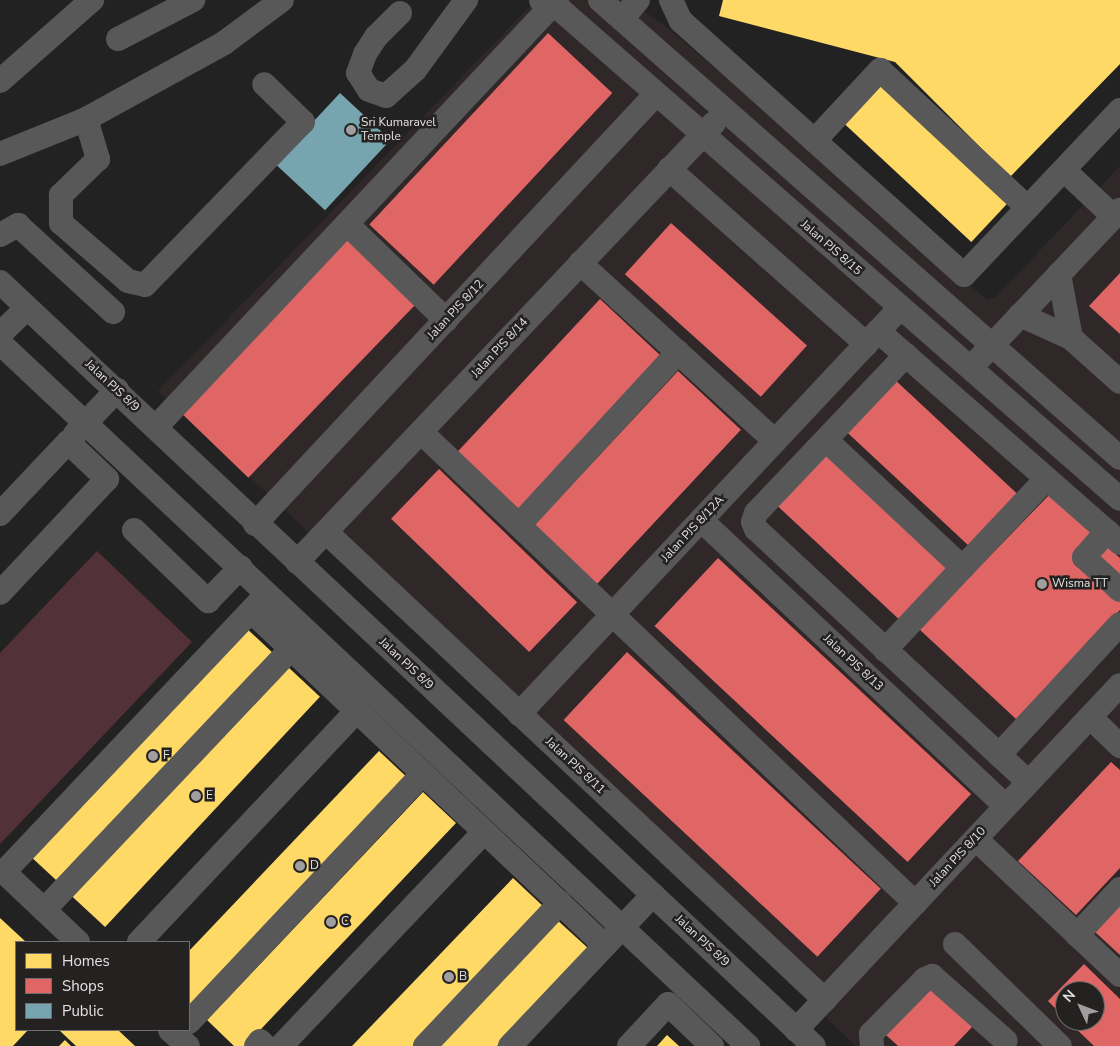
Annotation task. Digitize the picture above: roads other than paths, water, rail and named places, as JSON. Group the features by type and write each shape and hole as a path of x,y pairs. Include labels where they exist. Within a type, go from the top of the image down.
{"street":[{"path":"0,81 92,0"},
{"path":"118,39 193,0"},
{"path":"0,154 86,119 224,43 282,0"},
{"path":"400,13 368,48 358,73 369,90 386,96 415,70 466,0"},
{"path":"600,0 1120,458"},
{"path":"622,19 638,0"},
{"path":"671,0 681,20 964,275 1120,110"},
{"path":"156,427 347,224 551,1"},
{"name":"Jalan PJS 8/15","path":"551,1 655,95 1120,499"},
{"path":"815,140 880,70 1028,208"},
{"path":"86,119 98,159 61,195 62,222 128,280 145,285 303,122 264,84"},
{"name":"Jalan PJS 8/12","path":"255,524 655,95"},
{"path":"702,134 725,112"},
{"name":"Jalan PJS 8/14","path":"297,562 702,134"},
{"path":"669,169 872,338 906,355 1113,537 1084,556 1120,590"},
{"path":"970,368 1118,212 1064,170"},
{"path":"347,224 446,320"},
{"path":"0,235 18,225 112,312"},
{"path":"580,263 775,441"},
{"path":"1059,274 1071,338"},
{"name":"Jalan PJS 8/9","path":"0,282 118,390 255,524 814,1046"},
{"path":"0,334 27,308"},
{"name":"Jalan PJS 8/12A","path":"519,714 900,308"},
{"path":"1020,315 1071,338 1120,382"},
{"path":"0,343 748,1046"},
{"path":"519,525 678,352"},
{"path":"906,355 756,513 754,522 756,529 1028,782"},
{"path":"0,514 118,390"},
{"path":"421,432 915,903"},
{"path":"826,440 963,568"},
{"path":"0,592 107,479 68,442"},
{"path":"885,650 1046,479"},
{"name":"Jalan PJS 8/13","path":"701,520 1006,806"},
{"path":"134,530 208,601 241,568"},
{"name":"Jalan PJS 8/11","path":"326,532 825,1000"},
{"path":"77,941 4,872 267,593"},
{"path":"251,611 605,946"},
{"path":"999,755 1120,624"},
{"path":"44,910 291,649"},
{"name":"Jalan PJS 8/10","path":"796,1030 1120,685"},
{"path":"140,941 357,711"},
{"path":"1090,717 1120,746"},
{"path":"190,1022 423,774"},
{"path":"281,1046 484,832"},
{"path":"976,839 1120,975"},
{"path":"1077,935 1120,889"},
{"path":"510,1046 653,895"},
{"path":"425,1046 560,904"},
{"path":"955,944 1060,1046"},
{"path":"872,1046 871,1034 924,979 932,976 1004,1043 1029,1016"},
{"path":"629,1046 668,1004 712,1046"},
{"path":"256,1046 260,1042 266,1046"}],"place":[{"name":"Sri Kumaravel Temple","path":"351,130"},
{"name":"Wisma TT","path":"1042,584"},
{"name":"F","path":"153,756"},
{"name":"E","path":"196,796"},
{"name":"D","path":"300,866"},
{"name":"C","path":"331,922"},
{"name":"B","path":"449,977"}]}
